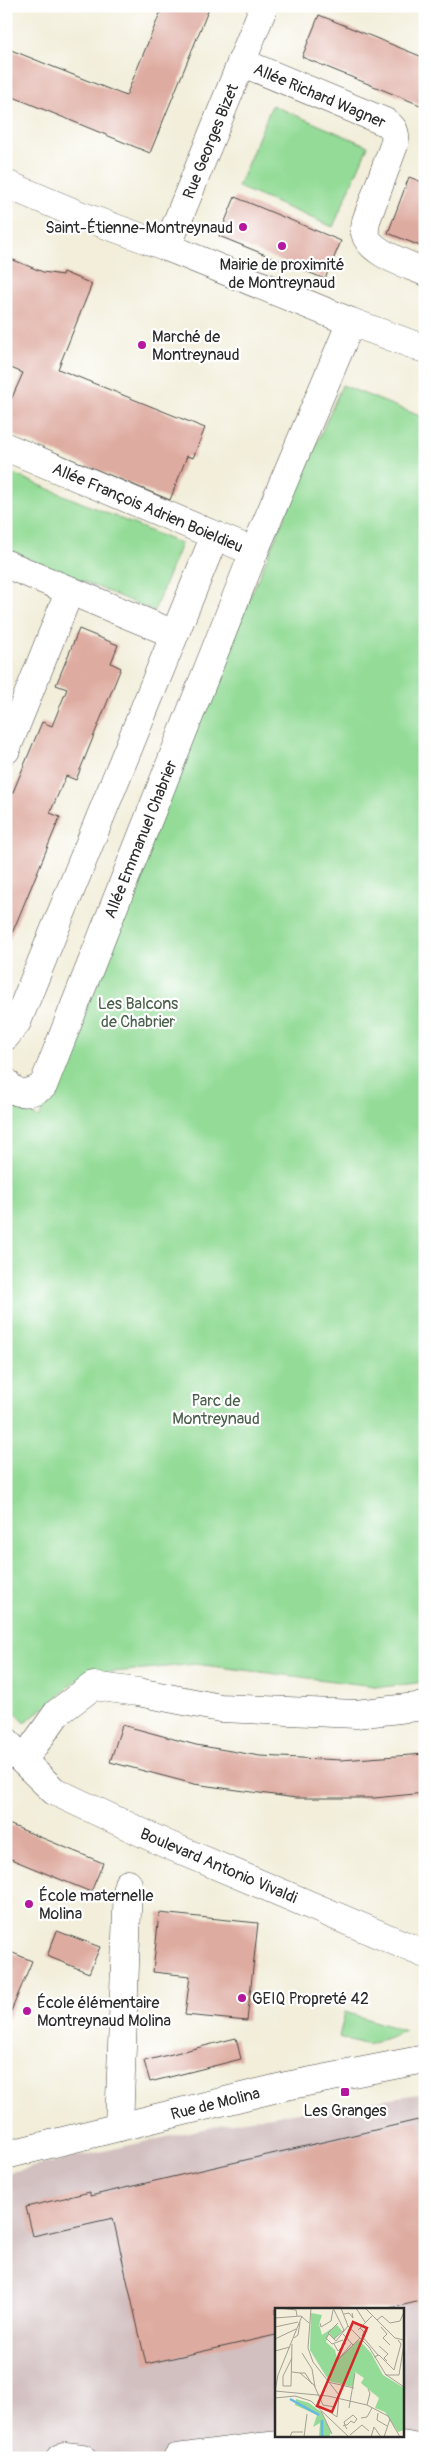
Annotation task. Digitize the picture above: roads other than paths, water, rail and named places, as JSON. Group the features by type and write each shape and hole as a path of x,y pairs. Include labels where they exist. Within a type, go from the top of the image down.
{"main road":[{"name":"Rue Georges Bizet","path":"166,247 264,6"},
{"name":"Allée Richard Wagner","path":"241,62 394,128 396,136 394,146 366,221 365,233 370,243 382,253 425,272"},
{"path":"6,184 351,322 425,349"},
{"name":"Allée François Adrien Boieldieu","path":"6,447 254,552 351,322"},
{"path":"6,1036 18,1022 215,535"},
{"name":"Allée Emmanuel Chabrier","path":"6,1082 9,1087 20,1093 32,1093 43,1086 254,552"},
{"path":"6,564 174,634"},
{"path":"6,750 70,590"},
{"name":"Boulevard Antonio Vivaldi","path":"425,1706 356,1714 220,1708 138,1692 93,1686 57,1713 15,1751 54,1790 166,1844 425,1954"},
{"path":"119,2127 128,1884"},
{"name":"Rue de Molina","path":"6,2155 286,2086 425,2059"},
{"path":"177,2458 308,2442 365,2442 406,2445 425,2450"},
{"path":"318,2458 365,2442"},
{"path":"60,2458 65,2456 82,2458"}],"place":[{"name":"Saint-Étienne-Montreynaud","path":"243,227"},
{"name":"Mairie de proximité de Montreynaud","path":"282,246"},
{"name":"Marché de Montreynaud","path":"142,345"},
{"name":"École maternelle Molina","path":"29,1904"},
{"name":"GEIQ Propreté 42","path":"242,1998"},
{"name":"École élémentaire Montreynaud Molina","path":"27,2011"},
{"name":"Les Granges","path":"345,2092"}],"park label":[{"name":"Les Balcons de Chabrier","path":"138,1012"},
{"name":"Parc de Montreynaud","path":"216,1409"}]}
